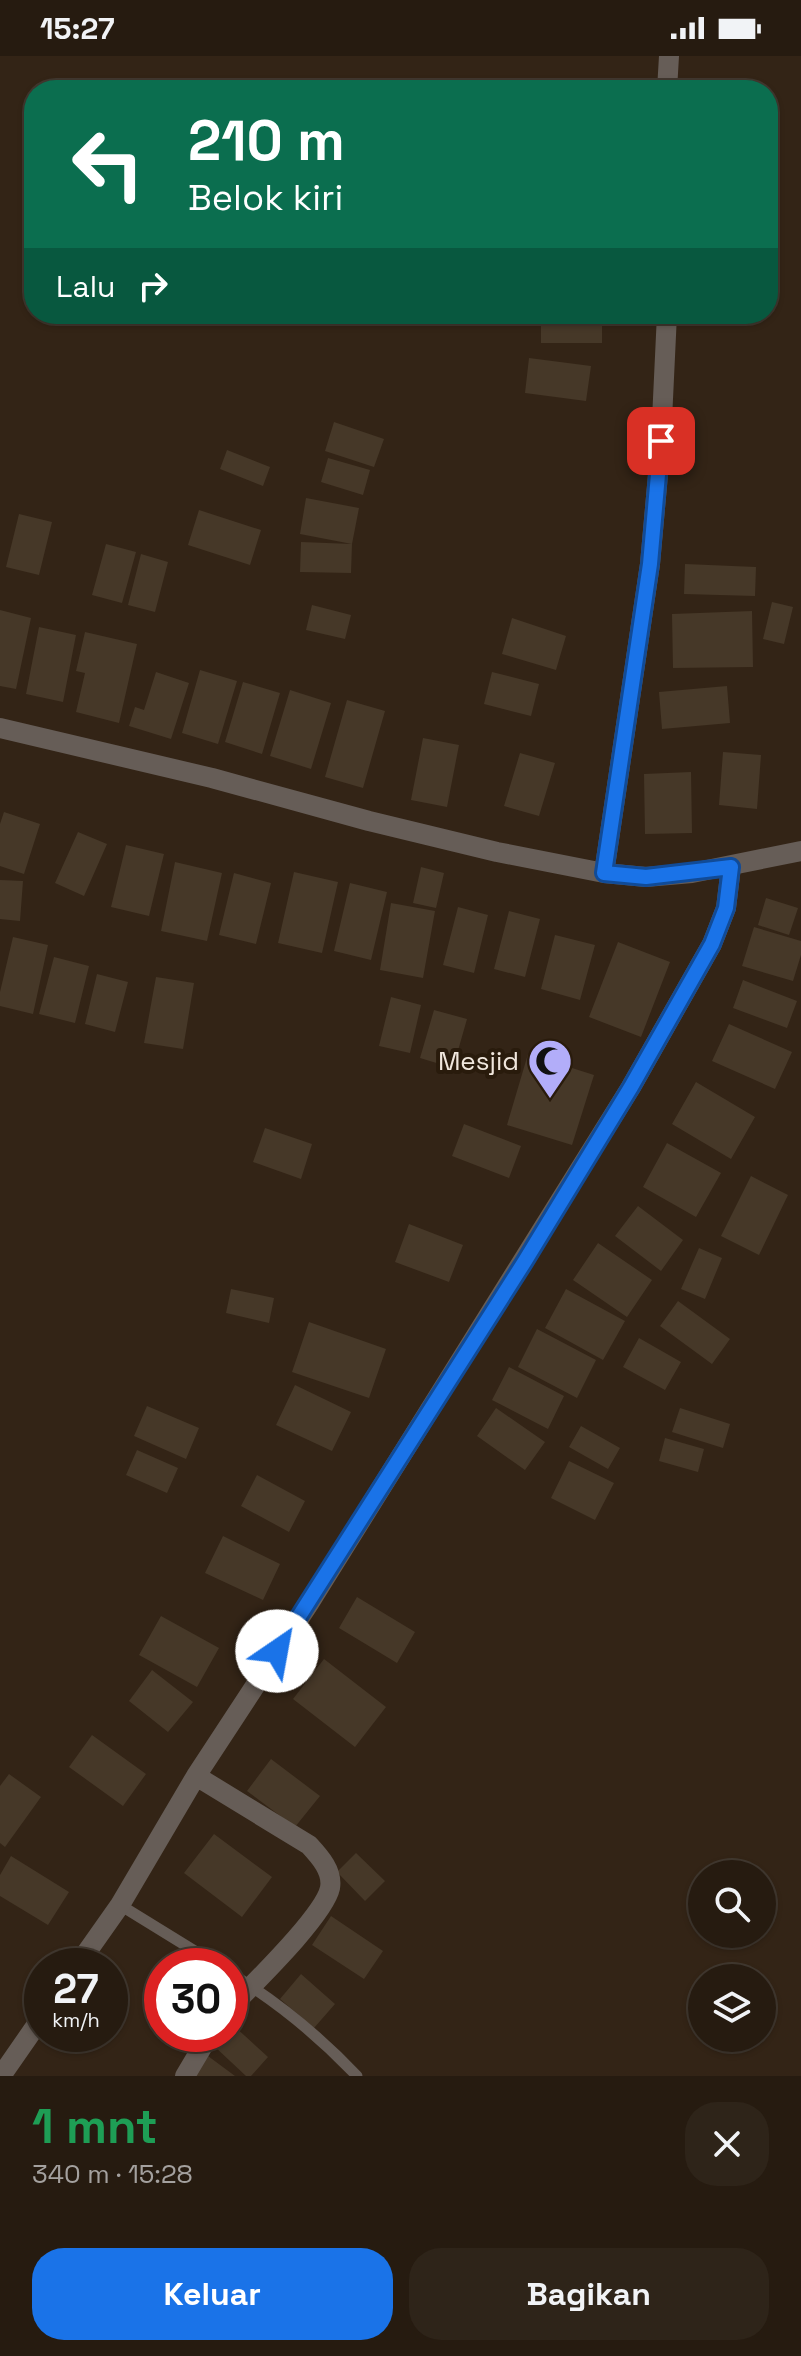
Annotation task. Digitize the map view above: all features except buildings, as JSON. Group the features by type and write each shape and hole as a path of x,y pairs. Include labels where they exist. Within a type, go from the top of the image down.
{"street":[{"path":"668,80 669,56"},
{"path":"604,873 650,564 661,441 667,324"},
{"path":"0,728 212,778 497,852 604,873 646,877 731,867 801,851"},
{"path":"90,1948 120,1905 196,1776 310,1602 631,1087 712,944 726,908 731,867"},
{"path":"196,1776 309,1845 329,1874 330,1889 322,1905 260,1980 248,1989"},
{"path":"1,2076 24,2043"},
{"path":"185,2076 199,2052"}],"lane":[{"path":"120,1905 190,1948"},
{"path":"248,1984 328,2046 357,2076"}],"place":[{"name":"Mesjid","path":"550,1100"}],"route":[{"path":"277,1651 525,1261 631,1087 712,944 726,908 731,867 646,877 604,873 650,564 661,441"}]}
